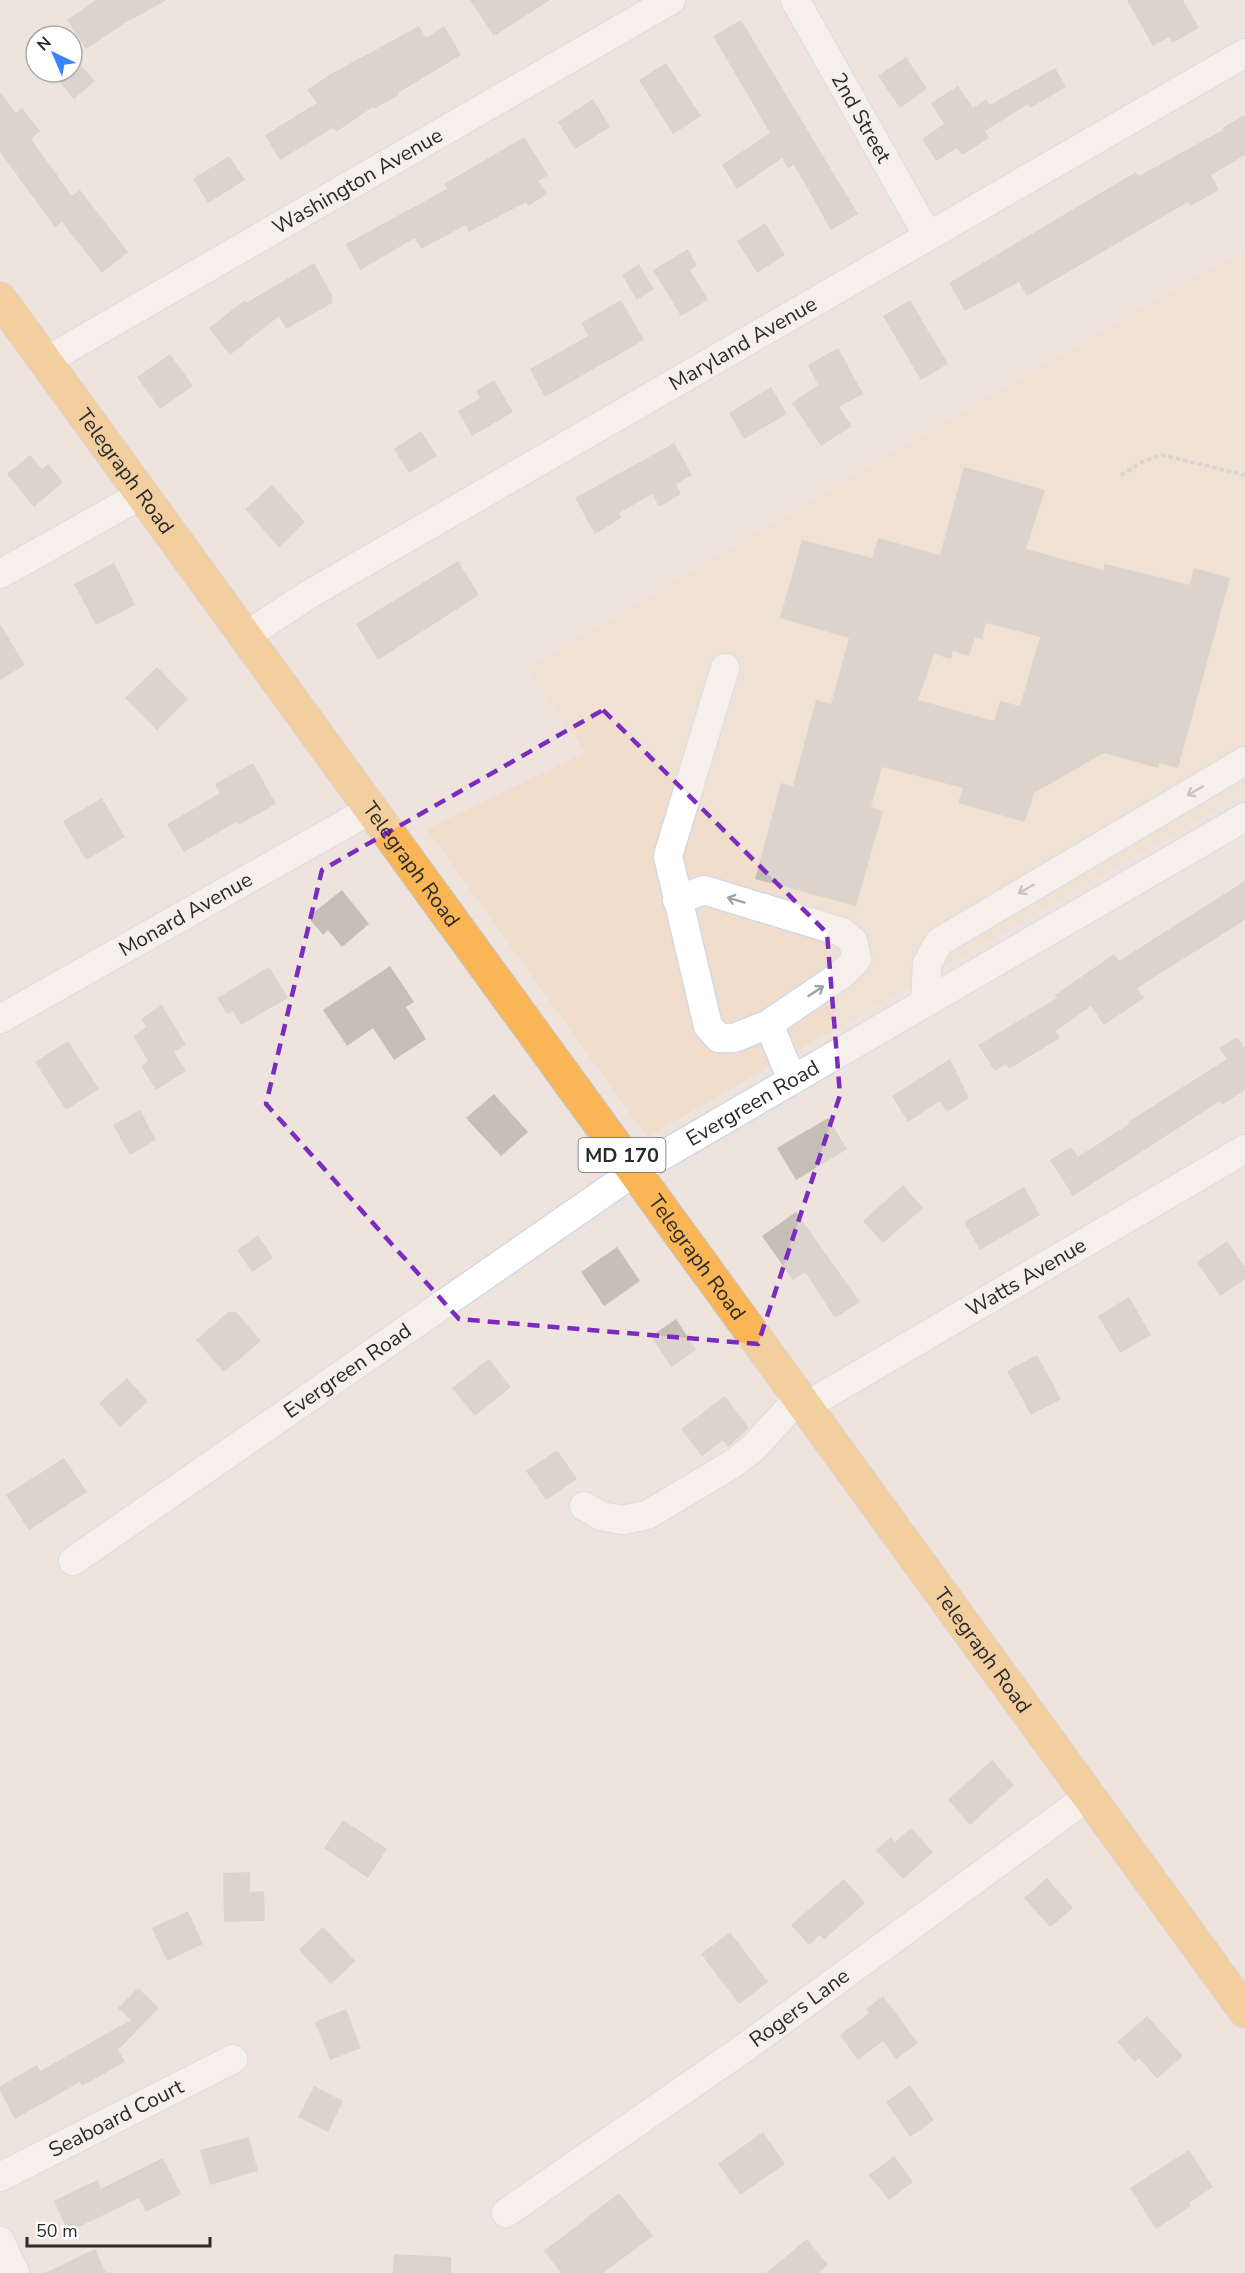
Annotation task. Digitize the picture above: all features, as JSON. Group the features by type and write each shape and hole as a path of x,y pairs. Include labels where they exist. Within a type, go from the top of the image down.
{"main road":[{"name":"Telegraph Road","path":"0,299 1245,2011"}],"street":[{"name":"Washington Avenue","path":"44,362 670,0"},
{"name":"2nd Street","path":"795,0 927,236"},
{"name":"Maryland Avenue","path":"244,637 308,595 1245,53"},
{"path":"0,574 141,495"},
{"path":"677,900 704,890 842,932 853,941 857,959 842,974 769,1024 734,1038 719,1038 708,1026 677,900 668,856 725,668"},
{"path":"925,1003 927,964 939,942 1245,761"},
{"name":"Monard Avenue","path":"0,1019 370,810"},
{"name":"Evergreen Road","path":"73,1562 634,1172 1245,817"},
{"path":"769,1024 792,1080"},
{"name":"Watts Avenue","path":"584,1506 601,1516 622,1520 647,1515 734,1463 802,1402 1245,1149"},
{"name":"Rogers Lane","path":"506,2213 747,2046 1089,1796"},
{"name":"Seaboard Court","path":"0,2177 233,2060"},
{"path":"0,2241 15,2273"}],"path":[{"path":"1121,475 1142,462 1162,455 1245,475"}],"highlighted area":[{"path":"603,710 827,933 840,1095 758,1344 459,1319 266,1104 322,870"}],"shaded area":[{"path":"1245,249 1245,793 647,1137 427,829 586,752 527,669 901,448"}],"building":[{"path":"96,0 167,0 125,23 86,49 84,24 70,24 67,20"},
{"path":"470,0 550,0 494,36"},
{"path":"1127,0 1183,0 1199,28 1172,43 1169,37 1153,46"},
{"path":"741,20 858,214 831,230 794,165 788,168 782,158 737,189 722,165 770,133 713,36"},
{"path":"419,26 426,38 444,26 461,55 398,93 399,95 374,109 373,107 336,132 333,128 280,160 265,135 317,103 307,90 329,75"},
{"path":"906,57 927,89 900,108 878,76"},
{"path":"666,63 701,116 673,134 639,80"},
{"path":"1055,68 1066,87 1030,108 1028,104 985,131 989,138 962,155 957,148 936,161 922,139 944,124 931,103 958,86 973,108 986,99 990,105"},
{"path":"84,69 95,81 74,99 61,84 84,84"},
{"path":"0,92 16,113 22,108 40,131 31,139 72,196 80,190 128,252 102,273 62,222 55,227 0,152"},
{"path":"593,99 610,127 575,149 558,122"},
{"path":"1245,115 1245,155 1211,175 1219,190 1190,206 1188,202 1027,296 1019,282 965,311 949,283 1136,172 1139,176 1223,130 1222,128"},
{"path":"524,137 548,175 538,181 547,194 528,206 526,202 469,232 466,225 421,249 415,238 360,270 346,244 447,189 444,184"},
{"path":"229,156 245,180 208,203 193,179"},
{"path":"765,223 785,255 757,273 737,241"},
{"path":"688,249 697,266 690,270 708,300 681,316 653,270"},
{"path":"314,263 332,295 332,303 286,329 279,316 230,355 209,328 245,300 246,303"},
{"path":"639,264 654,289 637,300 622,275"},
{"path":"621,300 644,340 545,397 530,369 588,336 581,323"},
{"path":"910,300 948,364 921,380 883,316"},
{"path":"838,348 863,394 839,407 852,426 821,446 792,403 818,385 808,365"},
{"path":"170,354 193,386 160,409 137,377"},
{"path":"494,380 513,412 472,436 458,411 480,398 476,391"},
{"path":"771,387 787,414 744,439 729,413"},
{"path":"421,431 437,456 409,473 394,449"},
{"path":"674,443 692,475 676,484 681,494 659,507 652,494 619,513 621,518 595,534 575,498"},
{"path":"30,455 42,469 48,464 63,482 34,507 7,474"},
{"path":"964,467 1045,490 1026,549 1103,570 1105,564 1190,585 1194,568 1230,578 1178,768 1159,763 1158,768 1104,753 1034,793 1025,822 958,803 963,788 882,767 871,807 883,811 856,906 755,879 781,783 793,786 816,700 831,704 849,638 780,618 802,540 872,558 878,538 940,555","holes":["986,623 1040,637 1020,706 1000,701 994,721 918,700 934,654 951,659 953,651 969,656 975,637 982,639"]},
{"path":"272,485 305,522 279,547 245,509"},
{"path":"458,561 479,595 378,660 356,624"},
{"path":"114,563 135,605 96,625 74,584"},
{"path":"0,624 25,665 0,680"},
{"path":"157,667 188,699 157,730 125,698"},
{"path":"253,763 276,804 238,825 236,822 184,852 167,824 220,793 215,784"},
{"path":"102,798 125,837 86,860 63,821"},
{"path":"1245,881 1245,920 1137,988 1144,998 1104,1025 1091,1006 1056,1031 1060,1038 1009,1069 1006,1064 995,1071 978,1045 1057,998 1055,995 1114,954 1119,961"},
{"path":"342,890 369,924 342,947 328,930 323,935 308,917"},
{"path":"390,966 414,1002 406,1007 426,1039 394,1060 373,1028 347,1046 323,1010"},
{"path":"269,967 288,998 241,1025 233,1011 227,1014 217,998"},
{"path":"162,1005 186,1045 174,1052 186,1071 156,1090 141,1066 148,1061 133,1036 146,1027 141,1019"},
{"path":"1237,1037 1245,1047 1245,1090 1222,1105 1220,1101 1073,1196 1050,1160 1071,1147 1078,1157 1129,1124 1128,1122 1227,1059 1219,1048"},
{"path":"68,1041 99,1089 66,1110 35,1062"},
{"path":"950,1059 969,1098 947,1112 940,1101 908,1122 892,1096"},
{"path":"494,1094 528,1132 501,1156 466,1118"},
{"path":"140,1110 156,1140 130,1155 113,1125"},
{"path":"828,1118 847,1149 796,1180 777,1148"},
{"path":"903,1185 923,1208 883,1243 863,1221"},
{"path":"1024,1187 1040,1215 980,1250 964,1222"},
{"path":"796,1212 860,1302 835,1318 805,1272 793,1280 762,1236"},
{"path":"258,1235 273,1258 252,1272 237,1250"},
{"path":"1227,1241 1245,1267 1245,1279 1220,1296 1197,1262"},
{"path":"617,1247 640,1281 604,1306 581,1272"},
{"path":"1129,1297 1151,1335 1120,1353 1098,1316"},
{"path":"228,1312 236,1312 261,1341 224,1372 196,1340"},
{"path":"676,1319 696,1350 671,1367 651,1336"},
{"path":"1037,1355 1061,1399 1031,1415 1007,1371"},
{"path":"489,1359 511,1387 475,1416 452,1388"},
{"path":"127,1378 148,1402 120,1427 99,1403"},
{"path":"725,1396 749,1428 728,1447 723,1440 702,1456 681,1429"},
{"path":"557,1450 577,1479 546,1500 526,1471"},
{"path":"64,1458 87,1492 29,1530 6,1495"},
{"path":"992,1760 1014,1785 970,1825 948,1800"},
{"path":"343,1820 387,1849 368,1878 324,1848"},
{"path":"911,1828 933,1852 903,1879 876,1850 891,1837 895,1842"},
{"path":"250,1872 250,1892 264,1891 265,1921 224,1922 223,1873"},
{"path":"1047,1878 1073,1908 1050,1927 1024,1898"},
{"path":"844,1879 865,1903 824,1940 820,1935 809,1945 791,1925"},
{"path":"188,1911 203,1944 167,1961 152,1928"},
{"path":"323,1927 355,1961 331,1984 299,1950"},
{"path":"730,1932 768,1982 739,2004 701,1954"},
{"path":"138,1988 159,2008 118,2050 125,2062 82,2086 80,2082 15,2119 0,2091 0,2086 37,2065 40,2071 131,2020 118,2008"},
{"path":"883,1996 918,2043 896,2059 883,2041 858,2060 840,2035 869,2013 866,2009"},
{"path":"346,2009 361,2048 330,2060 315,2022"},
{"path":"1147,2016 1183,2056 1157,2079 1139,2058 1135,2062 1117,2042"},
{"path":"910,2085 934,2120 910,2137 886,2102"},
{"path":"314,2086 343,2101 328,2132 298,2117"},
{"path":"763,2132 785,2164 740,2195 718,2164"},
{"path":"249,2137 258,2171 210,2185 200,2150"},
{"path":"1189,2150 1213,2187 1189,2203 1191,2206 1156,2229 1130,2188"},
{"path":"894,2156 913,2182 889,2200 869,2175"},
{"path":"163,2158 181,2194 146,2212 139,2198 68,2232 54,2201 97,2180 101,2189"},
{"path":"619,2193 653,2236 603,2273 561,2273 544,2251"},
{"path":"807,2239 828,2265 818,2273 766,2273"},
{"path":"95,2249 106,2273 45,2273"},
{"path":"394,2254 451,2257 451,2273 393,2273"}]}
